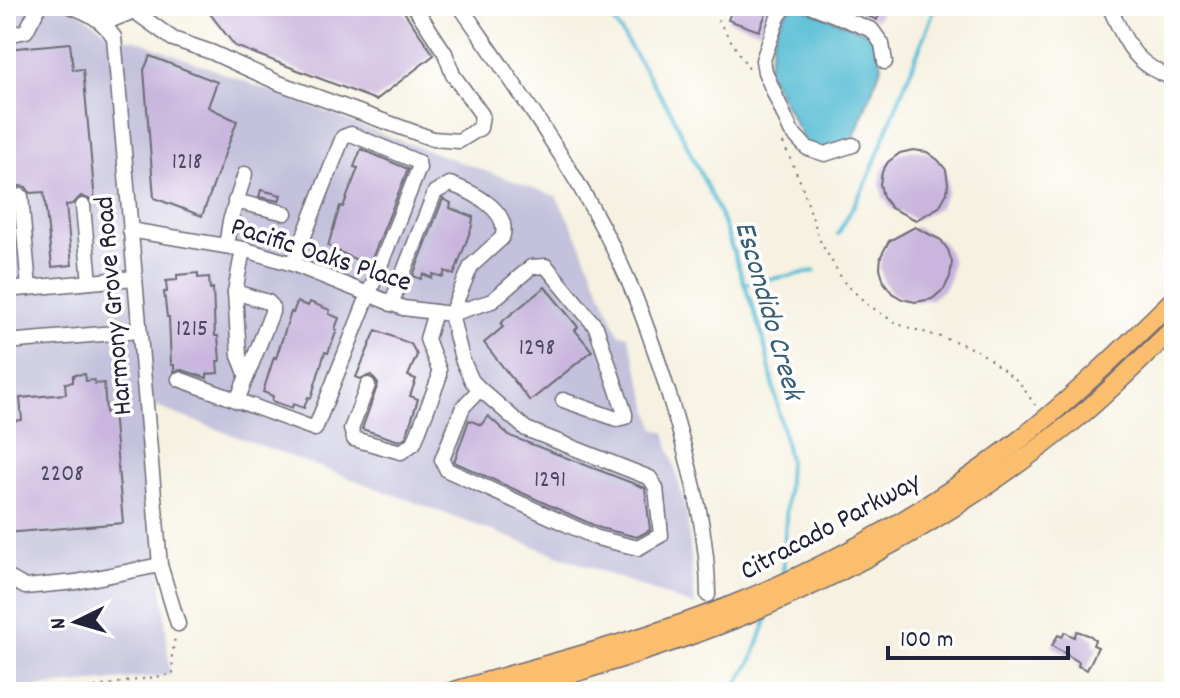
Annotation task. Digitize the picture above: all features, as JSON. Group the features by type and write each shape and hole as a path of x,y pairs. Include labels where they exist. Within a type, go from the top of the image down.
{"main road":[{"name":"Citracado Parkway","path":"885,539 1044,419 1174,299"},
{"name":"Citracado Parkway","path":"513,692 733,612 817,568 885,539 972,493 1040,447 1084,412 1174,328"},
{"name":"Citracado Parkway","path":"451,692 733,612"}],"street":[{"path":"6,29 17,33 26,31 39,6"},
{"path":"70,6 104,23 136,9 173,39 211,52 279,83 433,139 459,141 480,128 482,115 453,75 445,53 414,6"},
{"path":"460,6 552,142 627,278 655,353 694,485 708,564 708,595"},
{"path":"786,6 778,17 763,60 765,72 791,131 802,145 819,153 832,154 853,145"},
{"path":"812,6 872,30 882,44 885,62"},
{"path":"1109,6 1129,50 1154,71 1174,78"},
{"name":"Harmony Grove Road","path":"104,23 114,37 160,565 178,624"},
{"path":"179,379 315,429 419,168 414,158 351,134 343,137 293,264"},
{"path":"226,246 235,201 245,174"},
{"path":"391,304 435,192 450,184 476,195 501,217 504,231 502,238 471,266 451,314 462,359 472,381 526,429 650,478 656,488 661,535 638,548 597,538 447,470 442,460 459,414 480,389"},
{"path":"21,196 29,288"},
{"path":"235,201 285,213"},
{"path":"83,206 90,282"},
{"name":"Pacific Oaks Place","path":"130,230 243,249 293,264 403,308 451,314"},
{"path":"243,249 235,292 239,356 247,376"},
{"path":"451,314 492,301 531,267 546,266 596,327 625,417 617,419 563,400"},
{"path":"6,290 134,278"},
{"path":"235,292 272,306 237,401"},
{"path":"368,385 351,429 354,439 406,451 414,443 439,378 427,339 435,312"},
{"path":"6,342 139,331"},
{"path":"6,576 25,587 76,582 160,565"}],"path":[{"path":"709,6 755,80"},
{"path":"783,142 801,183 821,243 844,282 867,304 897,324 980,352 1019,382 1044,419"},
{"path":"47,692 173,674 172,656 178,624"}],"shaded area":[{"path":"6,6 70,6 114,37 136,40 556,196 577,236 619,334 628,335 655,429 665,432 687,513 695,606 146,403 170,675 37,687 37,692 6,692"}],"water":[{"path":"798,6 873,35 882,65 852,142 834,151 807,146 767,70 779,24 790,10"}],"building":[{"path":"204,6 400,6 434,55 376,100 235,46"},
{"path":"733,6 769,6 759,31 728,20"},
{"path":"843,6 883,6 877,20"},
{"path":"70,43 73,70 83,69 95,202 81,196 73,204 66,205 72,265 52,267 44,192 30,193 26,187 19,186 6,196 6,49"},
{"path":"150,56 217,82 208,107 237,121 202,216 154,198 144,70"},
{"path":"361,149 408,169 369,266 328,246 340,206 343,207 358,168 354,167"},
{"path":"913,150 927,152 938,160 946,170 948,183 947,193 939,207 916,220 891,208 883,197 880,184 888,162 900,153"},
{"path":"261,190 281,195 279,201 259,197"},
{"path":"443,199 451,203 450,208 473,217 472,226 454,275 445,271 443,277 433,274 432,278 423,274 421,279 413,276"},
{"path":"915,227 941,240 952,262 944,289 932,299 915,302 892,293 884,282 880,268 881,256 889,241"},
{"path":"198,273 198,278 209,277 210,289 213,288 215,336 218,336 218,373 207,374 207,378 182,370 174,371 174,365 171,365 169,317 164,292 167,292 166,281 177,280 177,275"},
{"path":"545,287 578,327 575,330 592,351 530,401 484,343 503,327 501,324 504,320"},
{"path":"297,302 308,306 310,302 330,310 329,314 339,318 311,398 308,397 304,408 293,404 292,408 272,401 273,396 263,392"},
{"path":"376,330 411,344 417,355 408,376 416,379 410,396 418,399 406,437 399,441 362,429 378,384 371,375 360,379 356,377"},
{"path":"85,374 86,381 104,383 106,413 113,412 123,523 6,533 6,422 22,420 20,398 66,394 65,383 73,382 73,375"},
{"path":"488,416 510,436 645,488 650,530 637,537 600,528 454,462 469,420 481,425"},
{"path":"1077,631 1091,636 1095,640 1093,645 1098,647 1087,670 1052,646 1058,635 1062,637 1065,632 1074,637"}],"waterway":[{"name":"Escondido Creek","path":"605,6 672,114 720,214 763,337 789,460 783,575"},
{"path":"838,234 867,181 936,6"},
{"path":"744,284 815,271"},
{"name":"Escondido Creek","path":"732,692 752,660 770,610"}]}
